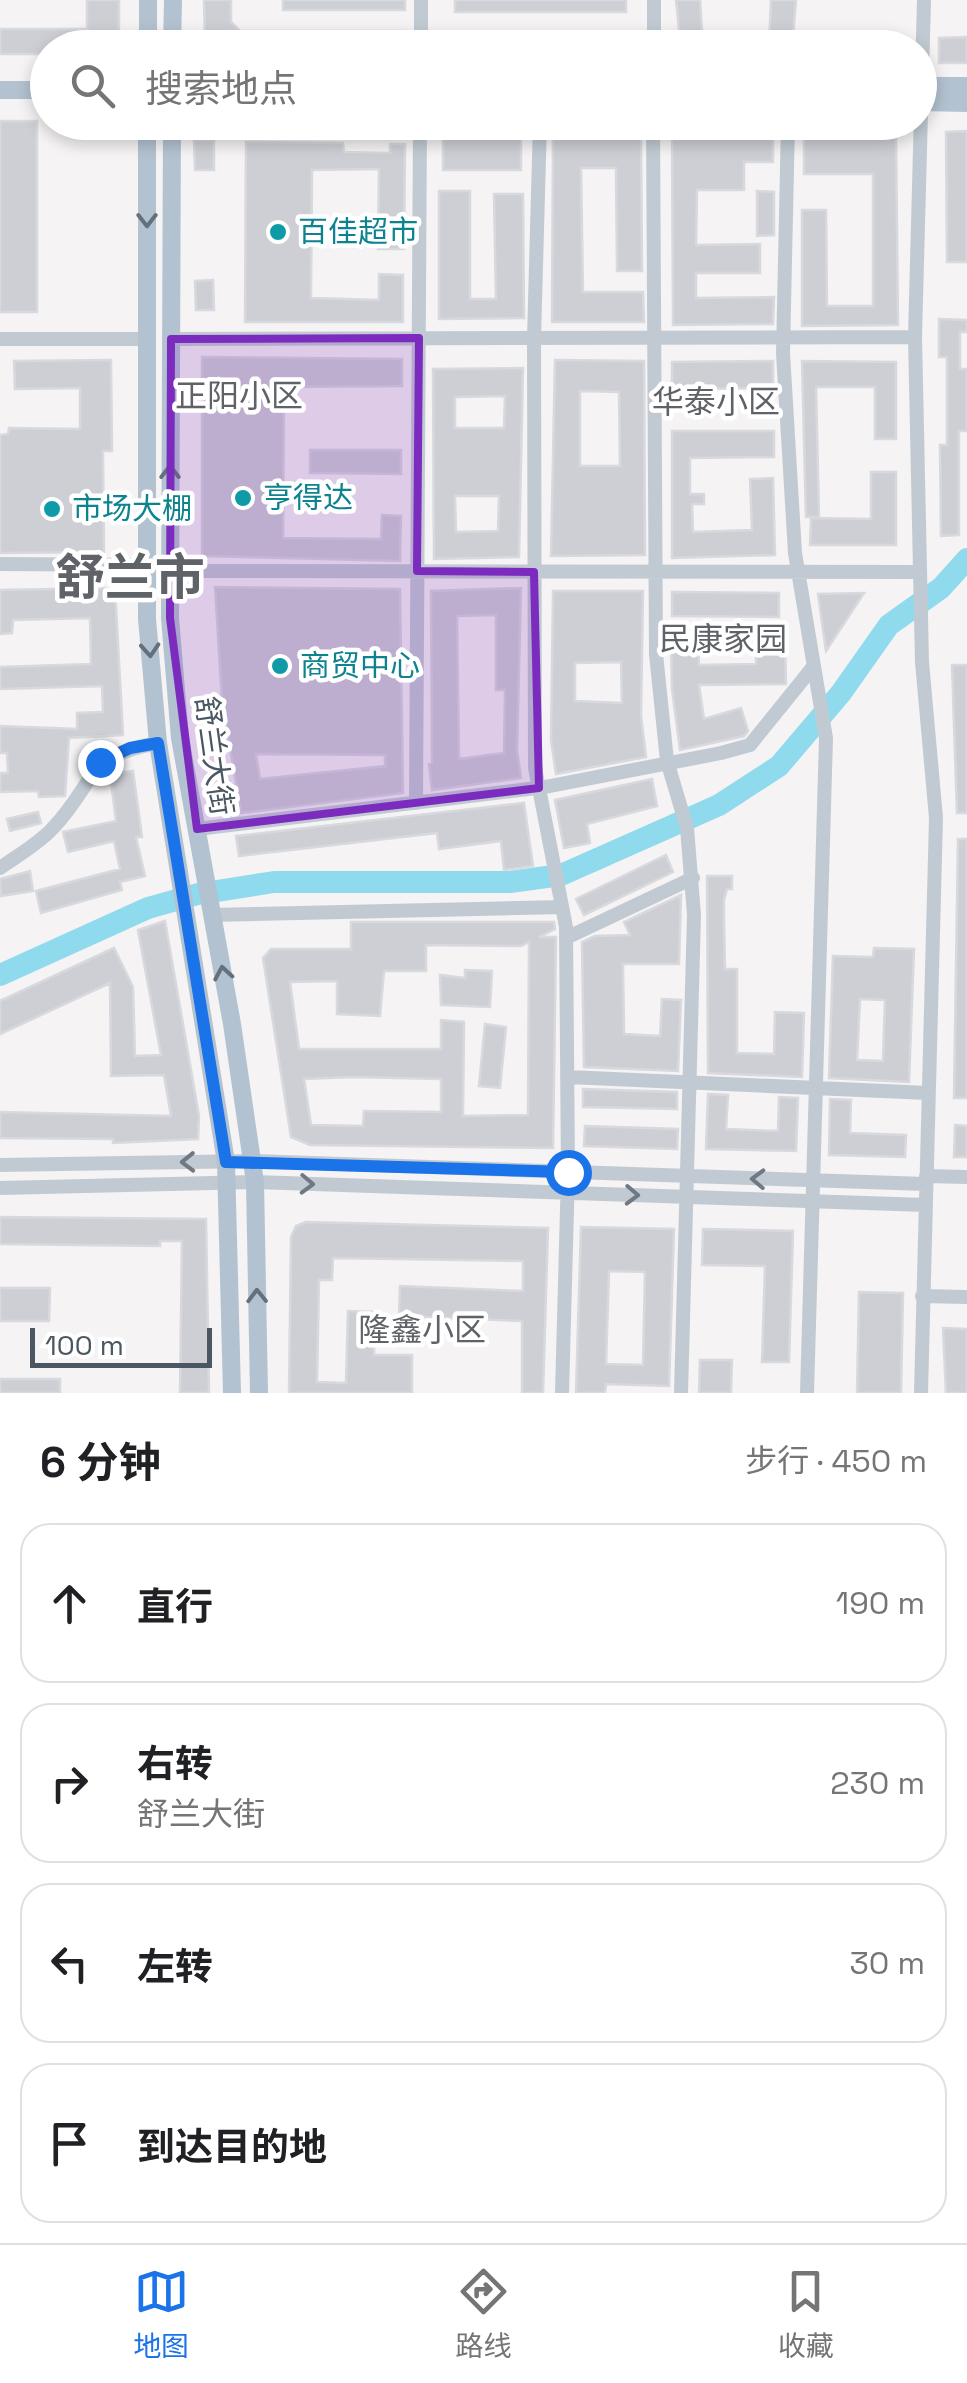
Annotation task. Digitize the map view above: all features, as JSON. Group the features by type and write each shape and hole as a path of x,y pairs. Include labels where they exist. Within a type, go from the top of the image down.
{"main road":[{"path":"148,0 148,30"},
{"path":"172,0 172,30"},
{"path":"937,91 967,86"},
{"path":"0,90 30,90"},
{"path":"937,97 967,103"},
{"name":"舒兰大街","path":"147,140 145,564 158,743 226,1162 232,1393"},
{"name":"舒兰大街","path":"172,140 169,571 180,738 252,1161 259,1393"}],"street":[{"path":"421,0 421,30"},
{"path":"654,0 654,30"},
{"path":"923,30 924,0"},
{"path":"416,803 420,140"},
{"path":"540,140 534,572 538,788 566,938 568,1193 562,1393"},
{"path":"653,140 654,572 667,763 687,828 693,878 682,1393"},
{"path":"788,140 783,337 798,572 826,738 807,1393"},
{"path":"921,140 915,337 922,662 936,818 921,1393"},
{"path":"171,339 915,337"},
{"path":"0,339 146,339"},
{"path":"0,564 145,564"},
{"path":"169,571 920,572"},
{"path":"198,838 538,788 750,745 814,670"},
{"path":"0,868 50,831 100,762 130,748 158,743"},
{"path":"566,938 693,878"},
{"path":"212,914 561,905"},
{"path":"568,1077 928,1094"},
{"path":"0,1164 252,1161 812,1180 967,1177"},
{"path":"0,1188 254,1182 925,1205"},
{"path":"922,1296 967,1297"}],"highlighted area":[{"path":"419,338 417,571 534,572 539,788 197,829 170,618 171,339"}],"building":[{"path":"87,0 119,0 119,30 30,30 30,54 0,54 0,29 87,29"},
{"path":"204,0 231,0 231,22 239,30 205,30"},
{"path":"283,0 405,0 405,10 283,10"},
{"path":"455,0 626,0 626,12 455,12"},
{"path":"676,0 700,0 702,30 679,30"},
{"path":"771,0 796,0 794,30 770,30"},
{"path":"967,37 967,63 939,63 939,38"},
{"path":"0,121 30,121 30,140 37,140 37,312 0,312"},
{"path":"967,131 967,262 947,262 946,132"},
{"path":"194,140 214,140 214,170 195,170"},
{"path":"443,140 521,140 521,170 443,170"},
{"path":"553,140 641,140 642,271 617,271 616,168 581,168 583,292 643,292 644,322 552,322"},
{"path":"672,140 773,140 773,162 744,162 744,190 697,190 696,245 760,244 760,273 696,273 696,298 774,297 773,324 673,325"},
{"path":"804,140 896,140 898,325 802,326 802,210 826,210 827,306 873,306 873,174 804,174"},
{"name":"百佳超市","path":"246,142 343,143 344,152 390,153 390,144 405,144 404,249 378,249 379,169 312,170 311,298 379,300 379,274 403,275 403,322 245,322"},
{"path":"439,191 470,191 470,299 496,299 494,194 523,194 524,318 439,319"},
{"path":"757,191 774,192 774,235 757,236"},
{"path":"213,280 214,310 196,310 195,281"},
{"path":"939,319 967,320 967,332 960,332 960,369 967,369 967,431 959,431 959,535 941,536 940,445 947,445 947,357 939,357"},
{"path":"202,357 402,359 402,386 284,387 283,538 381,539 382,515 401,516 400,561 202,556"},
{"path":"111,360 112,451 103,451 104,552 0,553 0,435 8,434 9,428 80,429 80,388 15,389 14,361"},
{"path":"555,360 644,361 645,555 551,556","holes":["580,391 619,392 620,466 580,466"]},
{"path":"773,361 773,388 672,389 672,362"},
{"path":"802,361 896,362 896,439 875,439 875,387 816,387 819,517 806,517"},
{"path":"523,368 519,557 434,559 433,369","holes":["505,396 504,428 455,428 455,397","455,496 499,496 498,531 456,532"]},
{"path":"672,431 774,431 774,457 690,458 690,494 704,494 704,504 692,504 693,532 752,530 750,479 773,478 775,555 672,558"},
{"path":"310,450 401,450 401,474 310,473"},
{"path":"871,472 896,472 896,545 810,545 811,518 871,519"},
{"path":"215,587 400,589 403,793 241,813 222,700","holes":["256,754 385,755 385,766 260,779"]},
{"path":"115,588 123,735 69,738 65,796 39,797 38,791 0,792 0,773 8,773 7,753 0,753 0,726 77,729 77,713 103,712 102,686 0,689 0,667 91,664 90,618 13,620 12,633 0,634 0,590"},
{"path":"521,588 517,750 521,778 432,790 431,591","holes":["496,615 496,690 505,690 504,753 459,759 457,616"]},
{"path":"553,591 643,591 641,716 646,757 556,774 551,740","holes":["621,662 622,703 575,701 575,663"]},
{"path":"672,592 779,593 779,617 672,616"},
{"path":"864,593 826,651 818,594"},
{"path":"698,638 699,665 756,664 756,639 785,638 786,684 699,685 704,719 741,708 748,731 744,736 680,750 672,689 671,639"},
{"path":"952,665 967,665 967,813 957,813"},
{"path":"133,771 142,837 136,837 145,876 120,882 122,890 41,913 36,891 120,869 114,841 68,852 63,832 116,821 110,774"},
{"path":"652,779 657,806 587,824 590,843 564,848 555,800"},
{"path":"524,803 533,866 504,870 501,841 439,849 437,833 239,856 236,836"},
{"path":"38,812 41,823 10,831 7,819"},
{"path":"958,839 967,839 967,1098 954,1098"},
{"path":"666,855 673,872 584,915 576,899"},
{"path":"30,871 33,891 1,896 0,879"},
{"path":"707,876 732,876 732,889 727,889 724,900 725,969 737,969 737,1053 774,1054 775,1012 804,1013 802,1077 708,1073"},
{"path":"681,895 679,964 623,964 624,1034 660,1036 662,999 681,1000 678,1071 584,1067 582,942 595,936 630,935 624,922"},
{"path":"165,921 199,1116 198,1139 113,1143 113,1139 0,1138 0,1112 171,1116 164,1075 111,1076 110,983 0,1034 0,1001 114,948 133,987 135,1056 161,1055 138,930"},
{"path":"351,922 554,922 555,929 539,937 556,937 553,1148 310,1145 291,1137 263,958 271,949 351,949","holes":["529,942 528,1115 463,1116 464,1022 441,1020 441,1049 299,1049 290,982 337,981 337,1014 380,1016 384,971 426,971 426,945 521,946","304,1079 441,1079 441,1112 364,1111 363,1126 311,1125"]},
{"path":"874,948 914,949 909,1082 829,1078 833,956 873,957","holes":["860,999 885,1000 883,1061 857,1060"]},
{"path":"465,970 492,971 490,1007 441,1005 440,975 465,978"},
{"path":"485,1024 506,1027 500,1088 479,1086"},
{"path":"583,1089 677,1092 677,1109 583,1107"},
{"path":"708,1094 728,1095 726,1129 778,1131 779,1097 798,1098 796,1151 706,1149"},
{"path":"830,1099 851,1100 850,1133 906,1135 905,1157 829,1155"},
{"path":"955,1125 967,1126 967,1157 954,1157"},
{"path":"585,1126 678,1129 677,1149 584,1146"},
{"path":"0,1217 206,1219 209,1393 180,1393 182,1241 160,1241 160,1246 0,1244"},
{"path":"306,1222 548,1228 543,1393 522,1393 522,1321 399,1316 400,1286 523,1291 523,1261 333,1258 332,1280 319,1280 317,1382 346,1383 348,1311 375,1312 374,1355 412,1355 412,1393 289,1393 291,1237 296,1226"},
{"path":"581,1227 674,1229 669,1386 606,1384 605,1393 576,1393","holes":["609,1271 645,1272 643,1365 606,1364"]},
{"path":"703,1229 793,1231 789,1362 762,1362 765,1266 702,1265"},
{"path":"0,1288 50,1288 49,1321 0,1321"},
{"path":"859,1292 903,1293 901,1393 857,1393"},
{"path":"943,1328 967,1329 967,1393 946,1393"},
{"path":"700,1360 732,1360 731,1393 699,1393"},
{"path":"0,1379 60,1379 60,1393 0,1393"}],"waterway":[{"path":"0,975 148,908 198,894 274,882 510,882 561,875 719,805 779,766 841,693 889,625 941,588 967,559"}],"place":[{"name":"百佳超市","path":"278,232"},
{"name":"亨得达","path":"243,498"},
{"name":"市场大棚","path":"52,509"},
{"name":"商贸中心","path":"280,666"}],"district":[{"name":"正阳小区","path":"239,396"},
{"name":"华泰小区","path":"716,402"},
{"name":"舒兰市","path":"130,577"},
{"name":"民康家园","path":"723,639"},
{"name":"隆鑫小区","path":"422,1330"}],"route":[{"path":"100,762 130,748 158,743 208,1028 226,1162 568,1172"}]}
